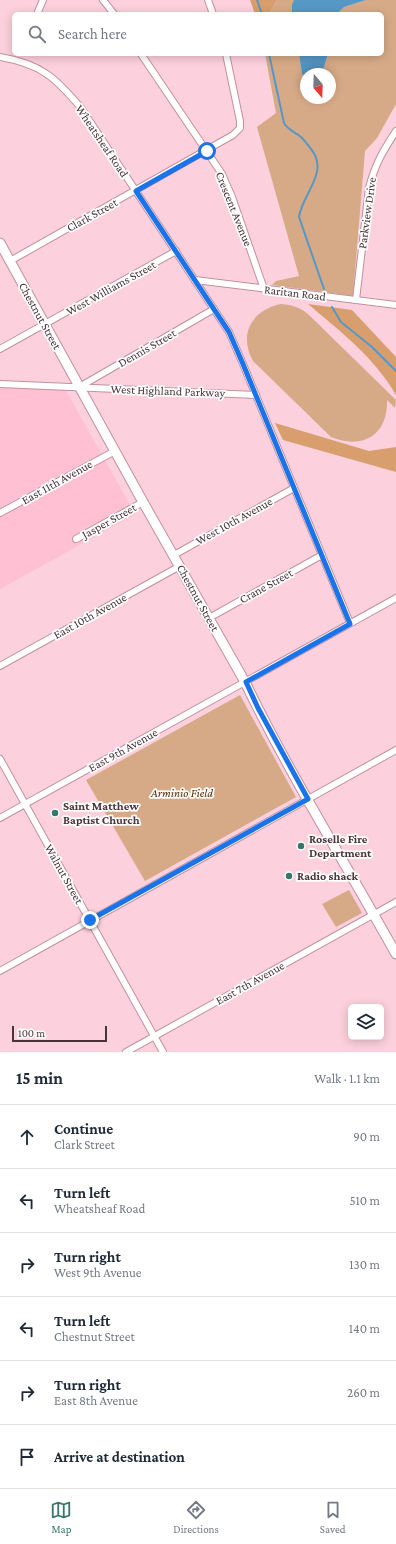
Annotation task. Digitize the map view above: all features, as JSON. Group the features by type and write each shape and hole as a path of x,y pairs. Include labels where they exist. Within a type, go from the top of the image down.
{"street":[{"path":"38,12 43,0"},
{"path":"103,0 112,12"},
{"path":"208,0 212,12"},
{"name":"Crescent Avenue","path":"142,56 222,174 232,196 264,289"},
{"name":"Clark Street","path":"10,261 233,135 240,128 240,121 226,56"},
{"name":"Wheatsheaf Road","path":"0,57 16,57 49,75 81,108 229,332 350,624"},
{"name":"Parkview Drive","path":"356,300 369,188 372,174 377,161 396,131"},
{"name":"Chestnut Street","path":"0,243 143,502 246,682 258,708 308,799 396,954"},
{"name":"West Williams Street","path":"0,349 176,251"},
{"name":"Raritan Road","path":"195,280 396,306"},
{"name":"Dennis Street","path":"80,387 214,309"},
{"name":"West Highland Parkway","path":"0,384 256,395"},
{"name":"East 11th Avenue","path":"0,513 115,450"},
{"name":"West 10th Avenue","path":"174,554 294,488"},
{"name":"Jasper Street","path":"76,539 143,502"},
{"name":"Crane Street","path":"209,618 322,555"},
{"name":"East 10th Avenue","path":"0,666 180,566"},
{"name":"East 9th Avenue","path":"0,818 396,598"},
{"path":"0,970 396,750"},
{"name":"Walnut Street","path":"0,759 163,1052"},
{"name":"East 7th Avenue","path":"126,1052 396,902"}],"shaded area":[{"path":"250,0 277,0 270,12 254,12"},
{"path":"308,304 352,310 396,357 396,395 388,382 367,357"},
{"path":"0,386 65,389 135,514 0,589"},
{"path":"275,423 369,451 396,447 396,472 283,440"}],"green space":[{"path":"277,0 294,0 292,4 292,12 270,12"},
{"path":"366,0 396,0 396,104 377,138 365,151 353,296 272,285 276,281 299,276 257,127 276,113 265,56 299,56 301,68 300,104 336,104 336,68 324,68 327,56 384,56 384,12 339,12 344,7"},
{"path":"281,304 296,307 309,315 396,400 395,408 387,400 386,412 378,431 363,440 353,442 343,441 331,437 253,361 247,342 250,325 262,312"},
{"name":"Arminio Field","path":"240,695 296,797 145,881 86,780"},
{"path":"349,890 362,913 336,927 322,904"}],"water":[{"path":"294,0 366,0 344,7 339,12 292,12 292,4"},
{"path":"299,56 327,56 324,68 301,68"}],"waterway":[{"path":"257,0 261,12"},
{"path":"269,56 284,123 299,135 311,149 318,166 316,175 301,208 299,217 324,289"},
{"path":"332,307 341,322 372,347 396,371"}],"place":[{"name":"Saint Matthew Baptist Church","path":"55,813"},
{"name":"Roselle Fire Department","path":"301,846"},
{"name":"Radio shack","path":"289,876"}],"route":[{"path":"90,920 308,799 258,708 246,682 350,624 229,332 136,191 207,151"}]}
